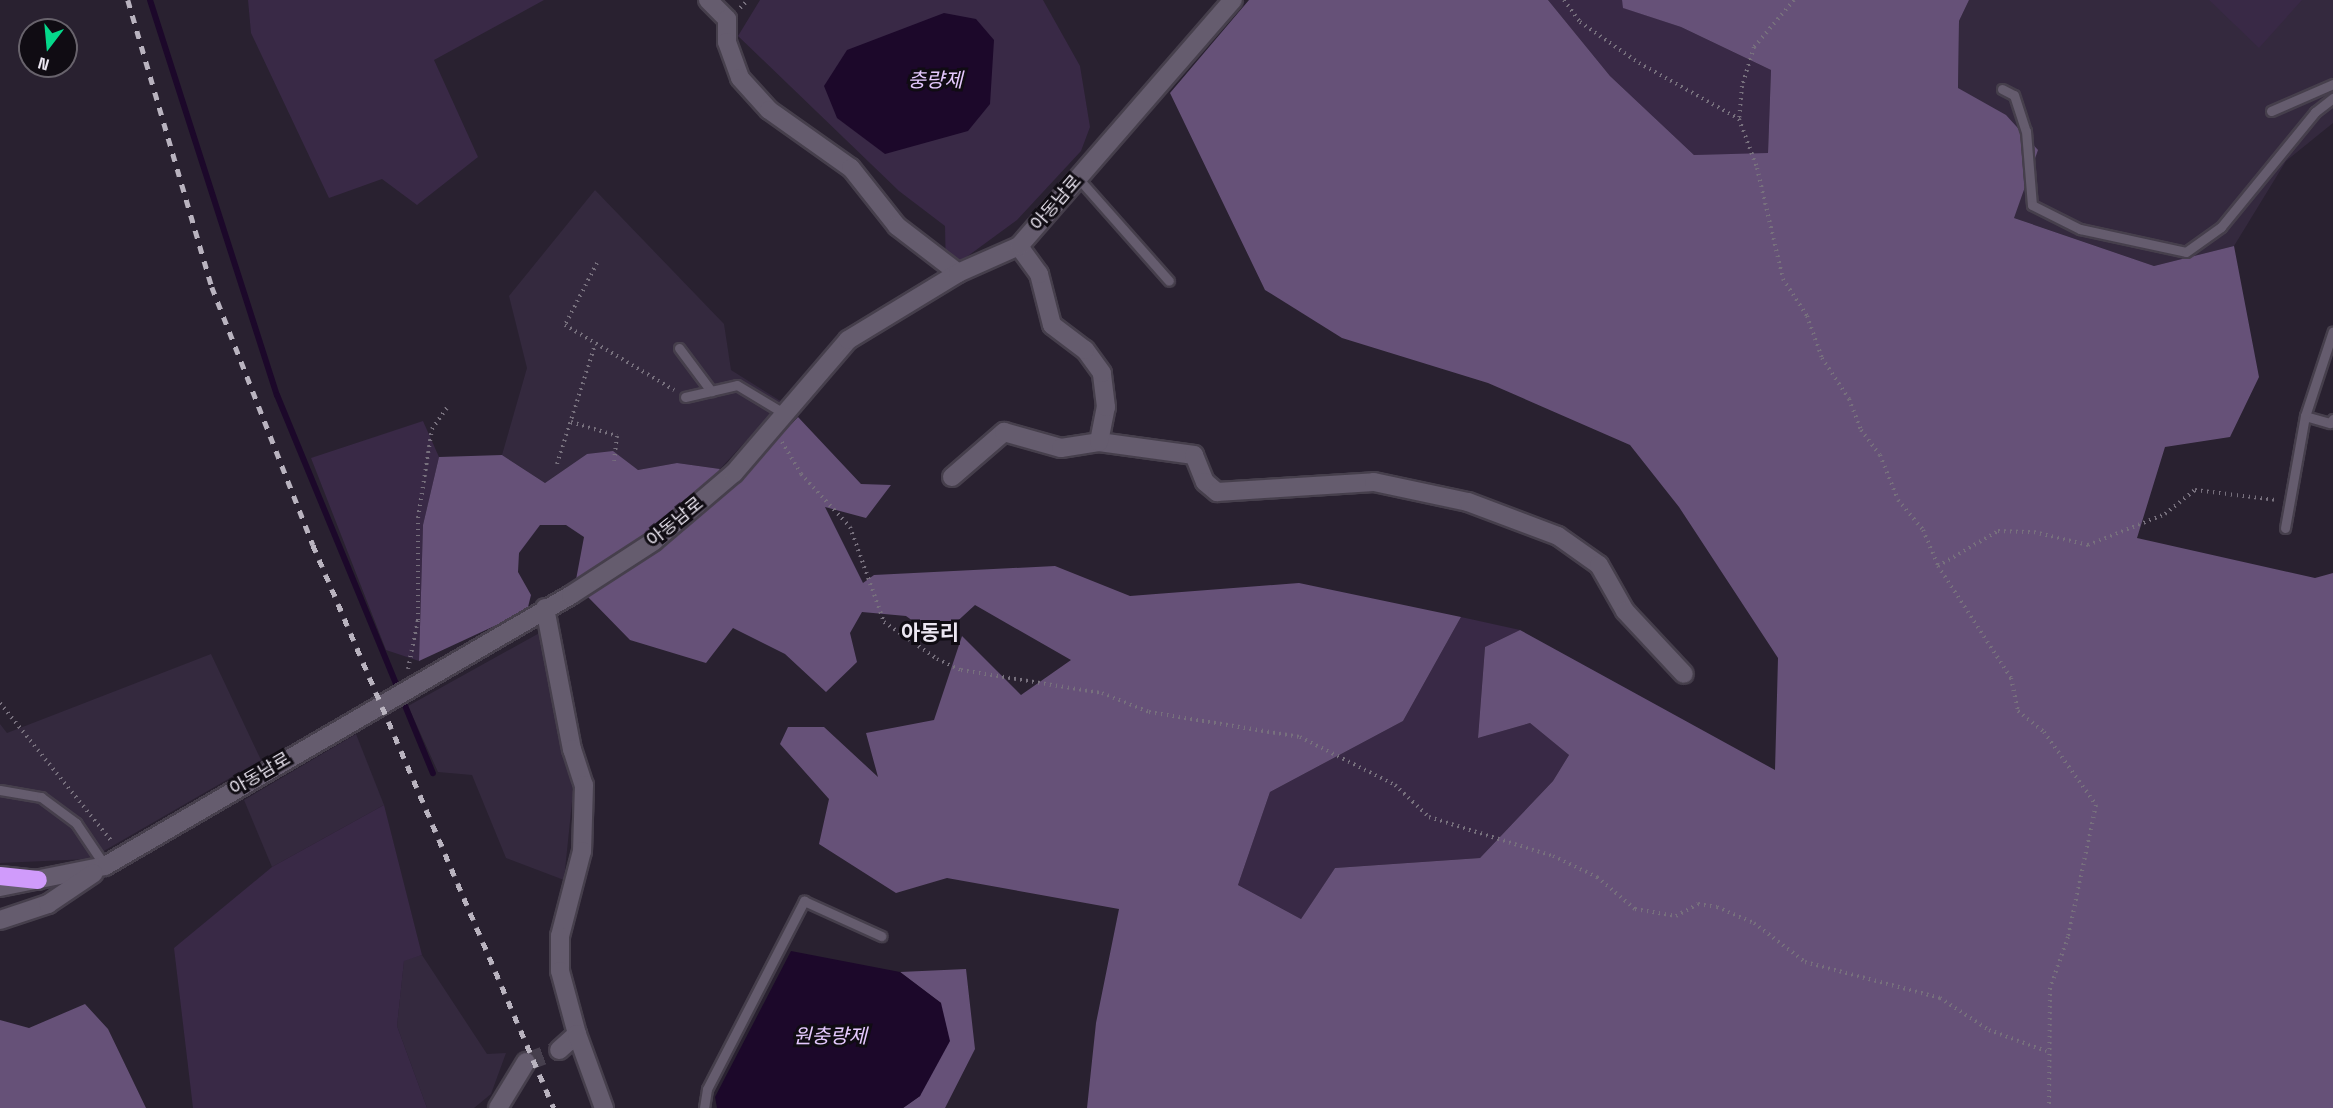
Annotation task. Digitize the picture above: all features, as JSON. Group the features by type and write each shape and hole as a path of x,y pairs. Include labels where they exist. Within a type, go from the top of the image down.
{"highway":[{"path":"0,876 38,880"}],"street":[{"path":"708,0 727,19 726,42 740,78 754,94 851,168 897,226 958,273"},
{"name":"아동남로","path":"0,887 105,866 545,608 654,541 734,473 848,339 958,273 1019,246 1233,0"},
{"path":"1019,246 1039,274 1052,325 1085,350 1102,373 1106,407 1099,442"},
{"path":"952,477 1004,432 1061,448 1099,442 1194,455 1205,482 1217,492 1374,482 1468,502 1558,536 1599,565 1626,611 1684,674"},
{"path":"545,608 572,749 584,785 582,851 560,936 560,971 577,1034 604,1108"},
{"path":"0,920 48,904 105,866"},
{"path":"559,1050 577,1034"},
{"path":"498,1108 526,1062"}],"lane":[{"path":"2271,111 2333,84"},
{"path":"2002,89 2014,95 2026,131 2032,205 2080,229 2186,252 2221,227 2315,112 2333,98"},
{"path":"1078,178 1169,281"},
{"path":"2285,528 2293,502 2305,416 2333,331"},
{"path":"679,348 711,391"},
{"path":"685,397 737,385 781,418"},
{"path":"2305,416 2330,423 2333,419"},
{"path":"0,790 41,797 76,824 105,866"},
{"path":"704,1108 707,1089 804,901 881,936"}],"path":[{"path":"1564,0 1580,22 1639,63 1739,119"},
{"path":"1794,0 1754,47 1742,86 1739,119 1757,168 1783,279 1938,566 2011,678 2018,711 2044,732 2096,805 2068,937 2050,988 2046,1051 2049,1108"},
{"path":"597,263 565,325 685,397"},
{"path":"557,464 595,345"},
{"path":"402,691 408,646 418,620 418,518 432,429 449,405"},
{"path":"781,418 791,461 850,527 884,622 937,659 961,670 1102,693 1149,712 1300,737 1395,784 1429,817 1553,856 1597,877 1635,909 1676,916 1698,904 1717,907 1762,929 1805,962 1940,998 1989,1030 2046,1051"},
{"path":"571,422 616,436 614,461"},
{"path":"1938,566 1998,531 2034,532 2088,545 2165,514 2195,490 2293,502"},
{"path":"0,703 122,855"}],"shaded area":[{"path":"248,0 544,0 434,60 478,157 417,205 382,179 329,198 251,33"},
{"path":"760,0 1043,0 1080,66 1090,127 1081,151 1017,220 946,272 945,226 899,191 738,36"},
{"path":"1249,0 1548,0 1610,76 1694,155 1768,153 1771,70 1681,27 1623,8 1622,0 1969,0 1959,21 1958,88 2006,115 2038,150 2014,218 2154,266 2234,246 2259,377 2230,437 2165,447 2137,538 2315,578 2333,573 2333,1108 1087,1108 1096,1023 1119,909 947,878 896,893 819,844 829,799 780,744 788,727 824,727 878,777 866,733 934,720 962,636 1021,695 1071,660 975,605 938,639 906,616 862,612 850,633 857,662 826,692 785,654 733,628 706,663 630,640 588,597 729,490 798,417 861,484 891,485 866,518 825,507 863,583 874,575 1055,566 1130,596 1299,583 1461,617 1403,721 1270,792 1238,885 1301,919 1335,868 1480,858 1553,781 1569,755 1530,723 1478,738 1485,647 1520,630 1775,770 1778,658 1679,507 1630,445 1488,383 1342,338 1265,290 1170,93"},
{"path":"1548,0 1622,0 1624,8 1681,27 1771,70 1768,154 1694,155 1610,76"},
{"path":"1969,0 2333,0 2333,123 2286,161 2234,246 2154,266 2014,218 1958,88 1959,21"},
{"path":"2209,0 2302,0 2259,48"},
{"path":"595,190 724,324 731,370 782,402 720,469 677,463 638,470 587,454 545,483 502,455 527,368 509,296"},
{"path":"423,421 439,457 423,525 419,661 386,650 311,458"},
{"path":"613,451 638,470 677,463 720,469 705,492 575,585 584,537 566,525 540,525 519,553 518,572 531,595 527,611 419,661 423,525 439,457 502,455 545,483 587,454"},
{"path":"1461,617 1520,630 1485,647 1478,738 1530,723 1569,755 1553,781 1480,858 1335,868 1301,919 1238,885 1270,792 1403,721"},
{"path":"543,631 573,792 564,880 506,858 472,775 438,772 408,706"},
{"path":"211,654 261,760 90,859 0,863 0,724 7,733"},
{"path":"356,734 384,805 272,867 244,800"},
{"path":"384,805 422,955 404,961 397,1026 427,1108 193,1108 174,948 272,867"},
{"path":"422,955 487,1054 506,1053 491,1094 474,1108 427,1108 397,1026 404,960"},
{"path":"966,969 975,1049 945,1108 903,1108 920,1096 941,1003 900,972"},
{"path":"85,1004 108,1029 146,1108 0,1108 0,1020 29,1028"}],"water":[{"name":"충량제","path":"944,13 976,19 994,40 990,104 968,131 885,154 837,118 824,86 847,50"},
{"name":"원충량제","path":"791,951 900,972 941,1003 950,1041 920,1096 903,1108 717,1108 715,1097"}],"waterway":[{"path":"150,0 277,395 433,773"}],"tunnel":[{"path":"526,1062 559,1050"}],"railway":[{"path":"128,0 212,287 313,545 554,1108"}],"district":[{"name":"아동리","path":"930,633"}]}
